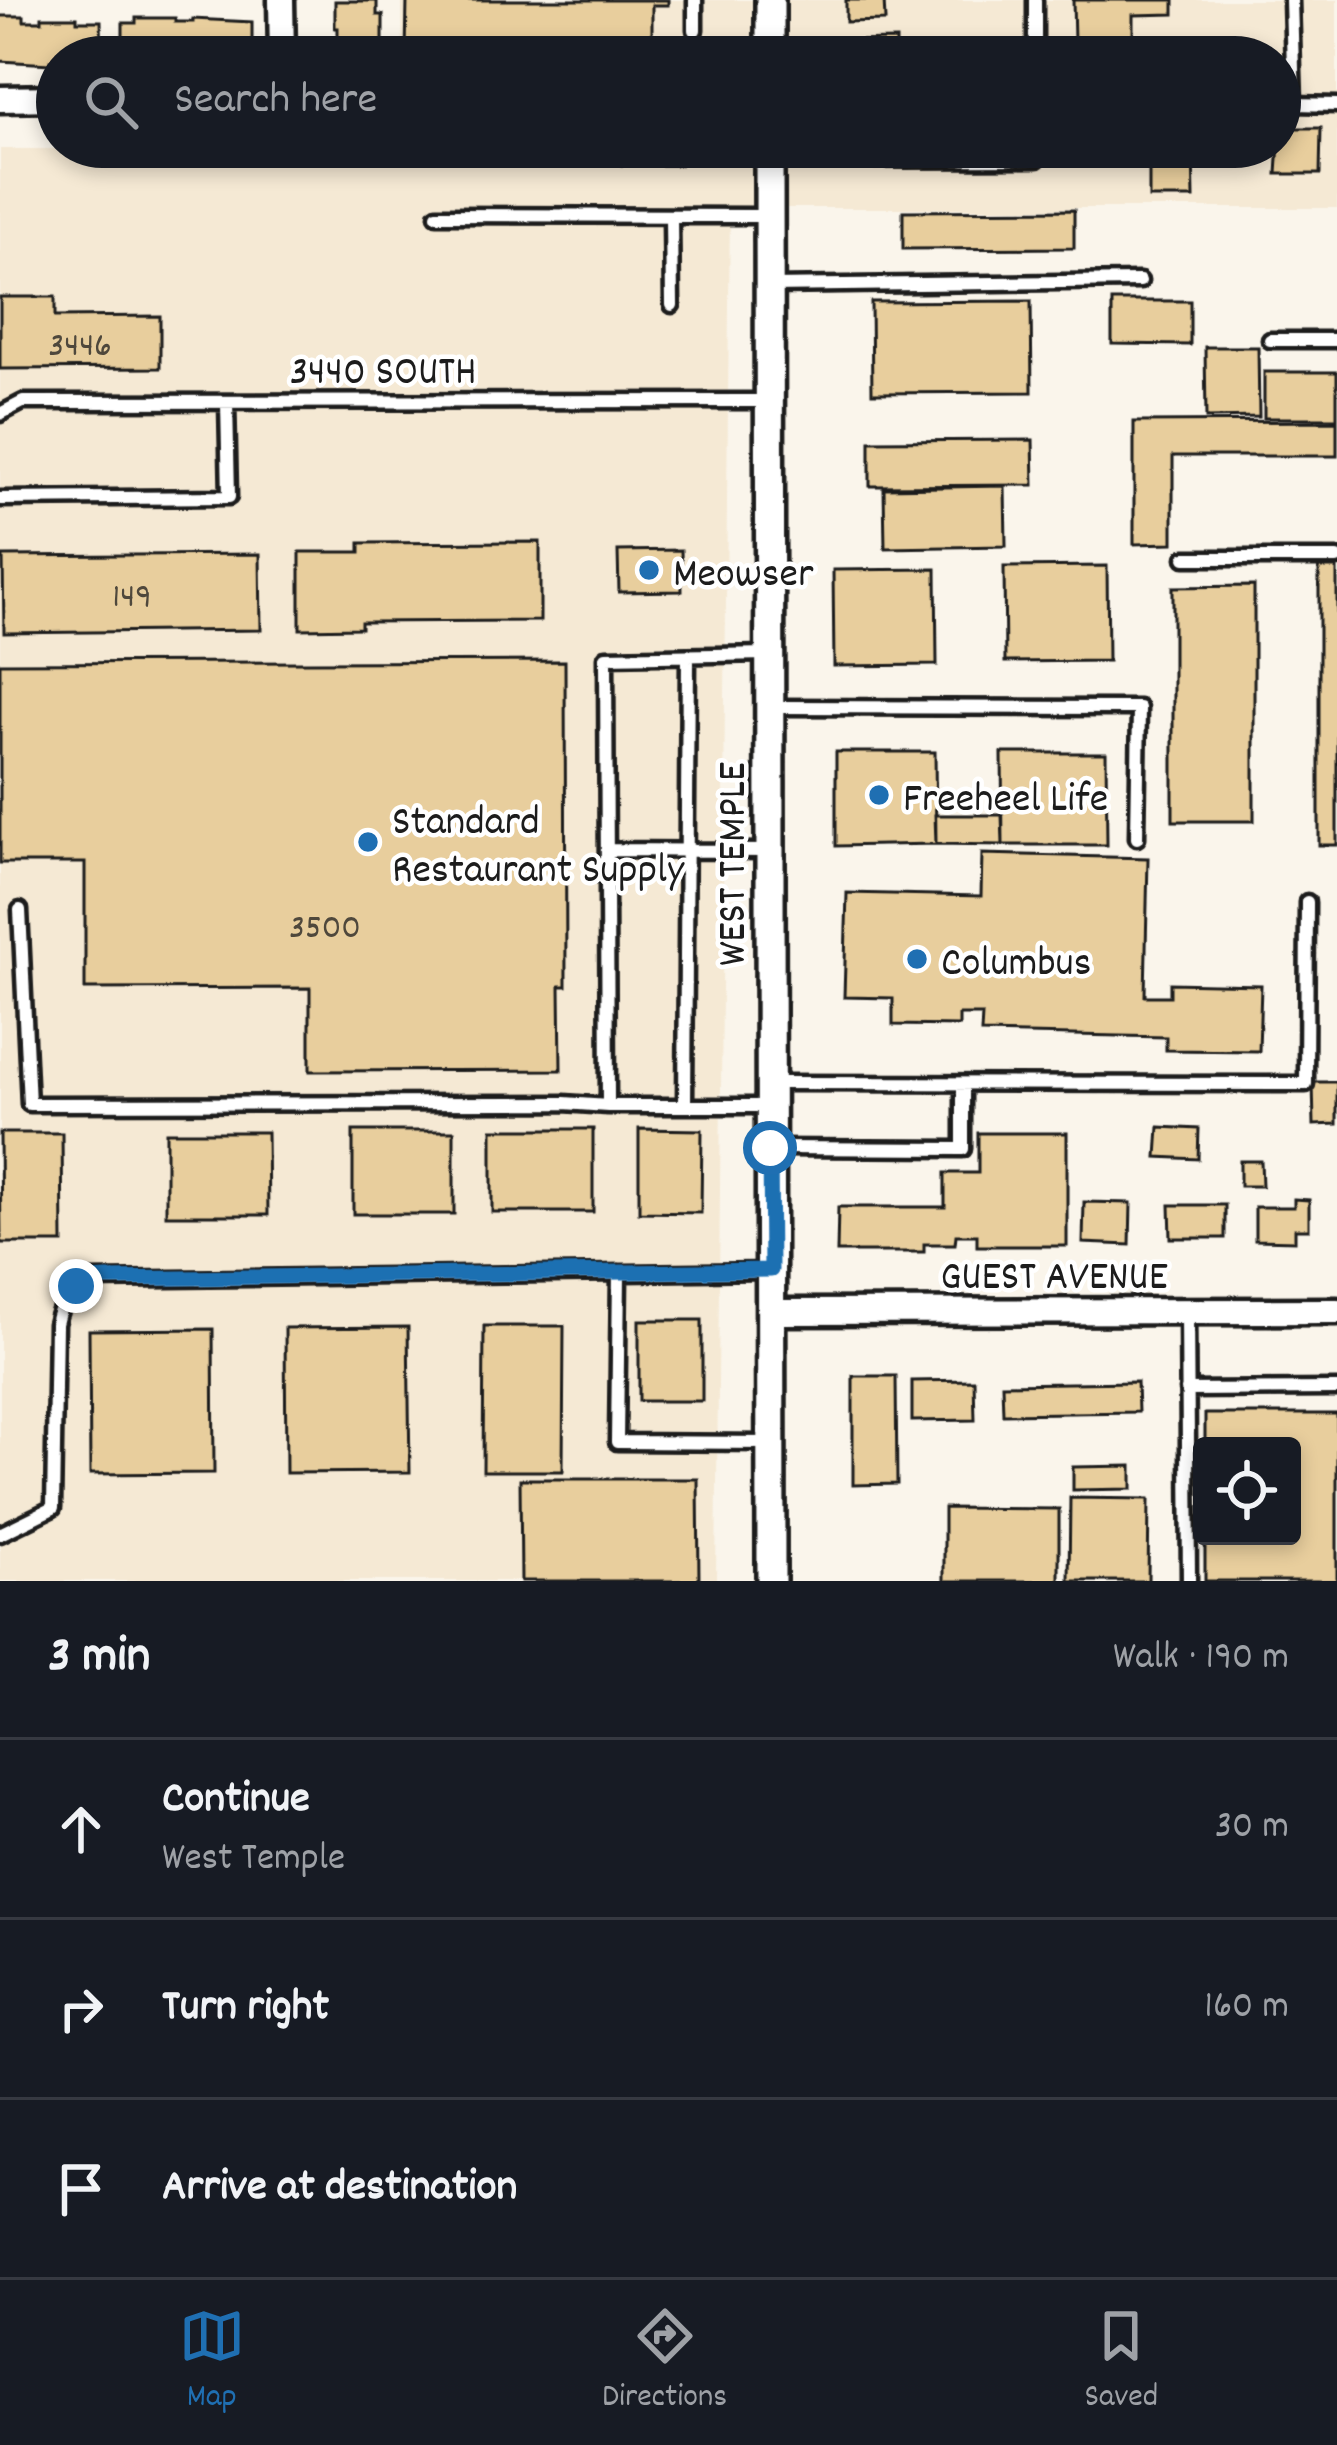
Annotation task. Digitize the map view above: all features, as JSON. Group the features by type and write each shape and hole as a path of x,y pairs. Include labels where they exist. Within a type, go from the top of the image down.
{"street":[{"path":"281,0 282,36"},
{"path":"770,0 770,36"},
{"path":"0,99 36,98"},
{"name":"WEST TEMPLE","path":"770,168 771,1581"},
{"name":"GUEST AVENUE","path":"772,1312 1337,1311"}],"lane":[{"path":"695,0 695,30"},
{"path":"1035,0 1035,36"},
{"path":"1292,0 1293,36"},
{"path":"1301,104 1337,105"},
{"path":"437,215 770,216"},
{"path":"671,216 672,305"},
{"path":"770,286 1140,281"},
{"path":"1270,340 1337,340"},
{"name":"3440 SOUTH","path":"0,414 23,402 769,400"},
{"path":"0,499 229,497 227,402"},
{"path":"1185,558 1337,558"},
{"path":"608,1106 607,657 770,654"},
{"path":"685,1106 688,656"},
{"path":"771,707 1139,708 1137,838"},
{"path":"608,850 771,851"},
{"path":"20,910 28,1104 685,1106 771,1095 963,1084 1306,1084 1307,902"},
{"path":"770,1148 963,1149 963,1084"},
{"path":"0,1534 53,1508 56,1324 67,1295 90,1280 771,1270"},
{"path":"619,1273 617,1442 772,1443"},
{"path":"1187,1311 1189,1581"},
{"path":"1187,1390 1337,1389"}],"shaded area":[{"path":"402,0 1337,0 1337,208 730,208 716,1581 0,1581 0,149 36,149 36,168 1301,168 1301,36 403,36"}],"building":[{"path":"407,0 668,0 668,5 652,5 652,36 406,36"},
{"path":"846,0 884,0 885,21 846,22"},
{"path":"1073,0 1174,0 1174,14 1133,15 1133,36 1074,36"},
{"path":"335,1 377,1 383,36 338,36"},
{"path":"0,16 24,16 24,21 77,17 77,21 101,21 101,36 36,36 36,63 0,61"},
{"path":"136,18 252,22 252,36 123,36 123,23 136,23"},
{"path":"1301,128 1321,128 1320,174 1277,174 1277,168 1301,168"},
{"path":"1149,168 1193,168 1194,198 1149,198"},
{"path":"1074,210 1074,248 903,249 903,211"},
{"path":"0,297 55,297 55,317 160,316 160,368 0,369"},
{"path":"1031,301 1032,392 872,393 871,302"},
{"path":"1112,301 1190,301 1190,345 1112,344"},
{"path":"1205,347 1258,347 1259,417 1206,418"},
{"path":"1264,372 1337,372 1337,418 1264,418"},
{"path":"1337,421 1337,456 1173,456 1173,543 1134,544 1134,422"},
{"path":"1033,440 1034,485 870,486 870,441"},
{"path":"1005,486 1006,546 885,548 884,488"},
{"path":"540,542 540,621 361,622 361,628 300,629 300,552 360,552 360,543"},
{"path":"681,550 682,591 619,592 618,551"},
{"path":"260,554 261,630 4,633 3,556"},
{"path":"1107,566 1108,661 1005,662 1004,567"},
{"path":"1319,568 1337,568 1337,845 1319,845"},
{"path":"936,569 937,665 834,666 833,570"},
{"path":"1254,586 1254,821 1173,821 1173,587"},
{"path":"565,661 566,986 560,986 561,1070 310,1071 310,988 85,989 85,863 0,863 0,663"},
{"path":"836,752 935,752 936,844 836,846"},
{"path":"1002,753 1106,753 1107,845 1003,845"},
{"path":"935,815 1002,815 1003,845 936,844"},
{"path":"982,854 1148,858 1145,996 1170,996 1170,983 1261,985 1259,1051 1166,1050 1166,1037 981,1033 982,1015 959,1015 959,1026 893,1025 893,998 844,997 847,893 981,896"},
{"path":"1313,1082 1337,1082 1337,1124 1314,1125"},
{"path":"1159,1127 1199,1129 1198,1159 1157,1157"},
{"path":"492,1129 593,1129 593,1212 492,1212"},
{"path":"639,1129 702,1130 701,1213 639,1212"},
{"path":"353,1131 454,1131 454,1214 353,1214"},
{"path":"166,1132 267,1132 268,1215 166,1215"},
{"path":"0,1133 62,1133 63,1243 1,1243"},
{"path":"978,1133 1067,1133 1067,1246 977,1246 977,1235 956,1235 955,1244 924,1244 924,1252 837,1252 838,1207 945,1207 945,1173 978,1173"},
{"path":"1240,1161 1261,1161 1262,1186 1240,1186"},
{"path":"1294,1199 1309,1200 1309,1229 1295,1229 1295,1241 1255,1240 1255,1207 1294,1207"},
{"path":"1084,1202 1131,1203 1130,1245 1083,1243"},
{"path":"1170,1205 1225,1205 1225,1238 1171,1238"},
{"path":"639,1320 702,1320 702,1401 639,1401"},
{"path":"484,1326 564,1326 563,1471 483,1471"},
{"path":"408,1327 410,1472 286,1473 285,1328"},
{"path":"213,1329 214,1473 90,1474 89,1330"},
{"path":"853,1376 896,1376 897,1484 853,1485"},
{"path":"974,1380 975,1420 912,1421 912,1381"},
{"path":"1137,1382 1138,1412 1003,1414 1002,1384"},
{"path":"1205,1414 1337,1414 1337,1581 1205,1581 1205,1545 1301,1545 1301,1437 1205,1437"},
{"path":"1132,1466 1132,1489 1073,1490 1073,1467"},
{"path":"520,1479 698,1479 699,1581 521,1581"},
{"path":"1070,1498 1149,1499 1148,1581 1069,1581"},
{"path":"944,1508 1059,1509 1059,1581 944,1581"}],"place":[{"name":"Meowser","path":"649,570"},
{"name":"Freeheel Life","path":"879,795"},
{"name":"Standard Restaurant Supply","path":"368,842"},
{"name":"Columbus","path":"917,959"}],"route":[{"path":"76,1286 107,1279 771,1270 770,1148"}]}
